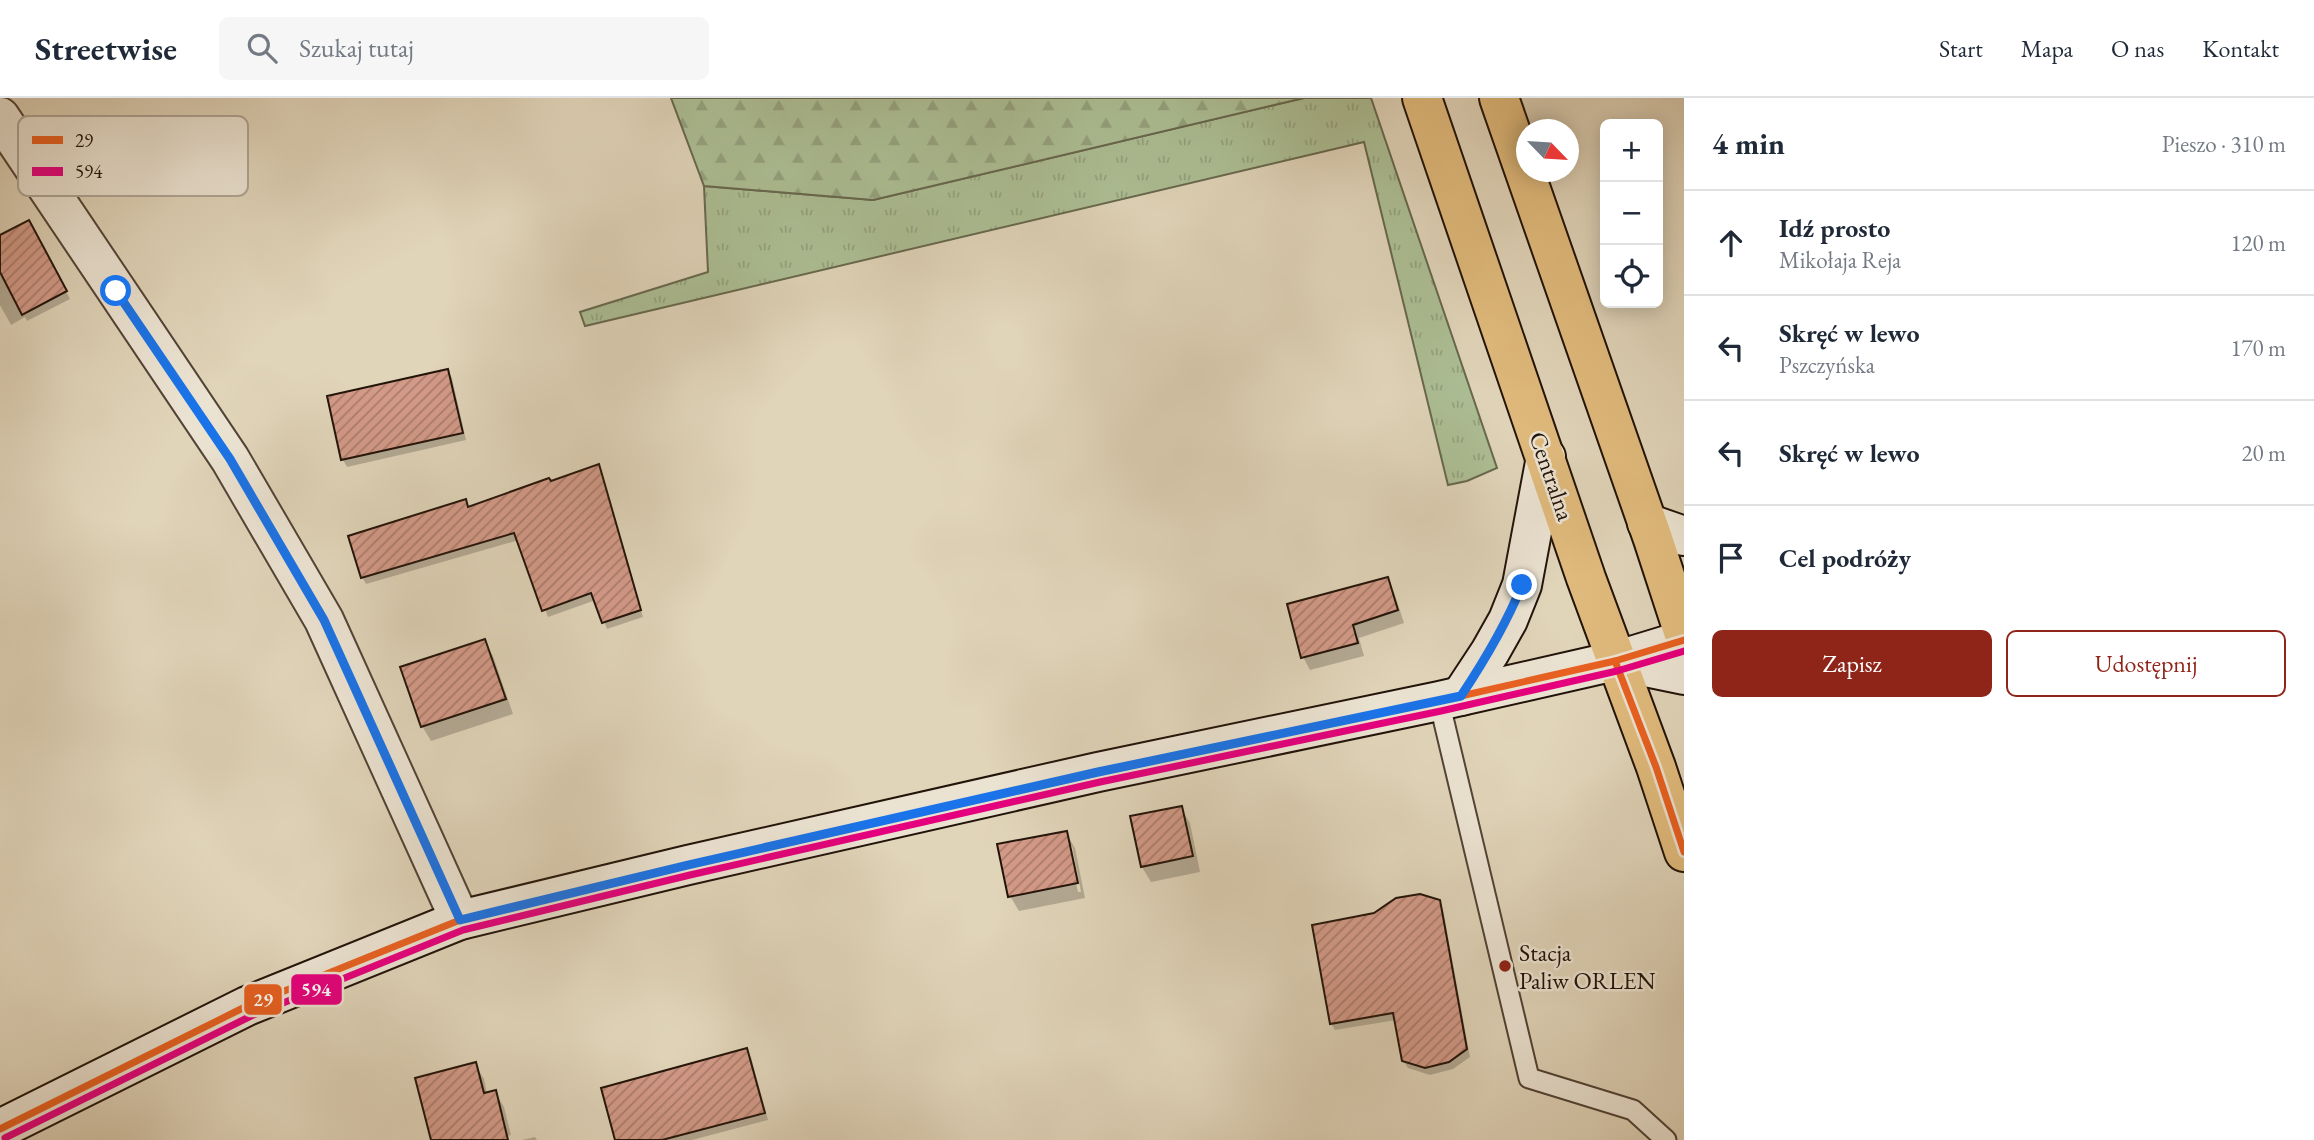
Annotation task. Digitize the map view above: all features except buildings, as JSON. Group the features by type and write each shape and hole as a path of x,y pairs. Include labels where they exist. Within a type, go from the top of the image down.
{"main road":[{"name":"Centralna","path":"1422,98 1615,661 1656,767 1684,852"},
{"path":"1499,98 1684,634"}],"street":[{"path":"1,120 18,145"},
{"path":"52,196 230,459 324,620 460,920"},
{"path":"1450,698 1490,652 1508,620 1522,585 1546,457"},
{"path":"1647,523 1684,536"},
{"path":"0,1129 247,1006 460,920 1098,772 1615,661 1684,640"},
{"path":"1615,661 1684,676"}],"lane":[{"path":"1450,698 1529,1078 1633,1110 1666,1140"}],"green space":[{"path":"671,98 1304,98 873,200 704,186"},
{"path":"1304,98 1371,98 1497,468 1467,481 1448,485 1364,142 585,326 580,312 708,272 704,186 873,200"}],"transit line":[{"name":"29","path":"0,1129 247,1006 460,920 1098,772 1439,701 1615,661 1684,640"},
{"name":"594","path":"5,1138 251,1016 463,930 690,875 1100,782 1441,711 1617,671 1684,651"},
{"name":"29","path":"1615,661 1656,767 1684,852"}],"place":[{"name":"Stacja Paliw ORLEN","path":"1505,966"}],"route":[{"path":"116,291 230,459 324,620 460,920 1098,772 1461,696 1508,620 1522,585"}]}
